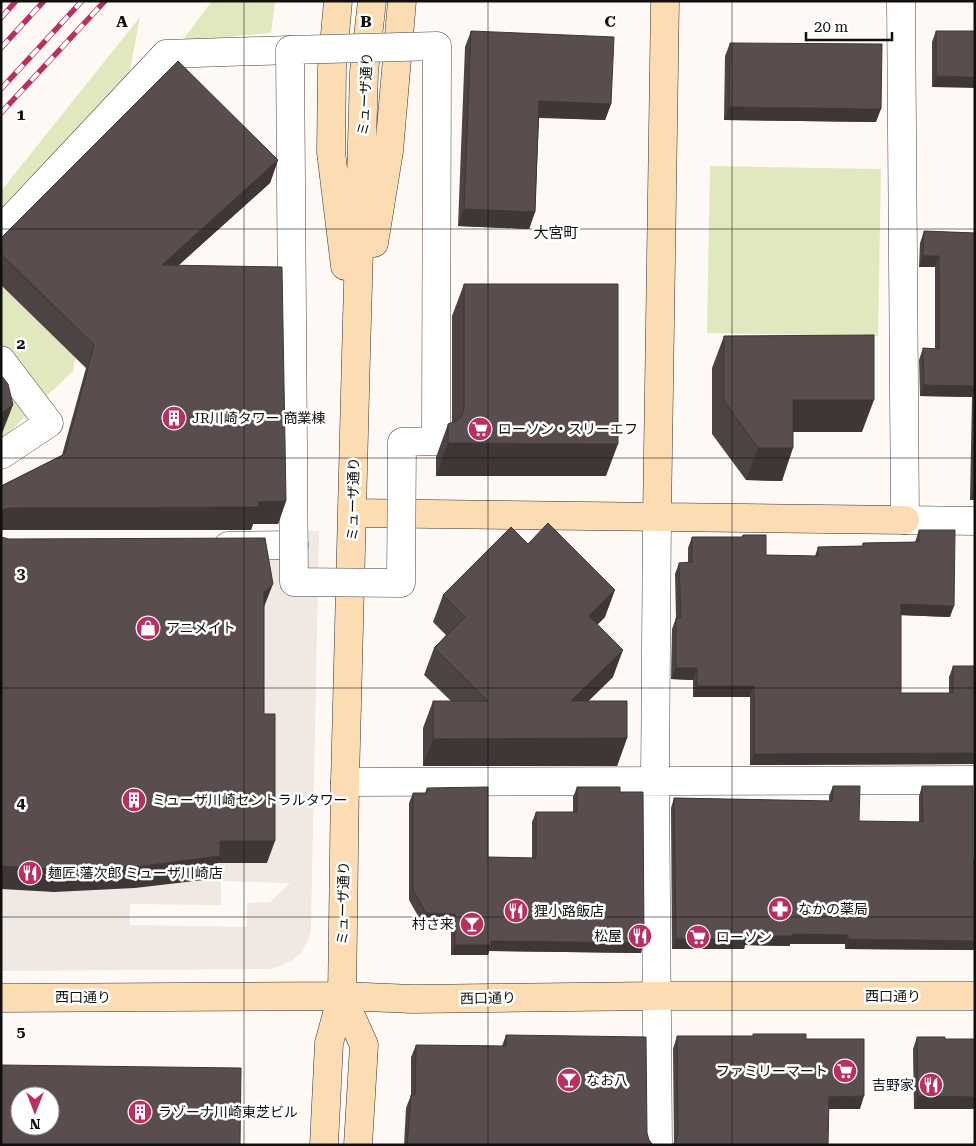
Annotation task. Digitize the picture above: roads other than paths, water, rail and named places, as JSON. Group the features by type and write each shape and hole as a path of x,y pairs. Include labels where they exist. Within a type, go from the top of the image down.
{"street":[{"path":"338,1 332,68 331,152 356,354"},
{"name":"ミューザ通り","path":"324,1145 329,1043 342,996 345,782 364,72 372,1"},
{"path":"356,354 389,151 402,1"},
{"path":"658,1145 655,782 665,1"},
{"path":"901,1 905,520"},
{"path":"1,230 166,54 290,50 437,46 436,441 402,442 402,582 294,582 290,50"},
{"path":"1,360 48,423 1,455"},
{"path":"353,514 975,521"},
{"path":"206,546 294,545"},
{"path":"345,782 975,780"},
{"name":"ミューザ通り","path":"342,996 364,1045 358,1145"},
{"name":"西口通り","path":"1,998 975,996"}],"railway":[{"path":"1,18 16,1"},
{"path":"1,48 44,1"},
{"path":"1,89 82,1"},
{"path":"1,113 105,1"}],"place":[{"name":"JR川崎タワー 商業棟","path":"174,418"},
{"name":"ローソン・スリーエフ","path":"480,429"},
{"name":"アニメイト","path":"148,628"},
{"name":"ミューザ川崎セントラルタワー","path":"134,800"},
{"name":"麺匠 藩次郎 ミューザ川崎店","path":"30,873"},
{"name":"なかの薬局","path":"780,909"},
{"name":"狸小路飯店","path":"516,911"},
{"name":"村さ来","path":"472,924"},
{"name":"松屋","path":"640,936"},
{"name":"ローソン","path":"698,937"},
{"name":"ファミリーマート","path":"845,1071"},
{"name":"なお八","path":"569,1080"},
{"name":"吉野家","path":"931,1085"},
{"name":"ラゾーナ川崎東芝ビル","path":"140,1112"}],"district":[{"name":"大宮町","path":"556,233"}]}
